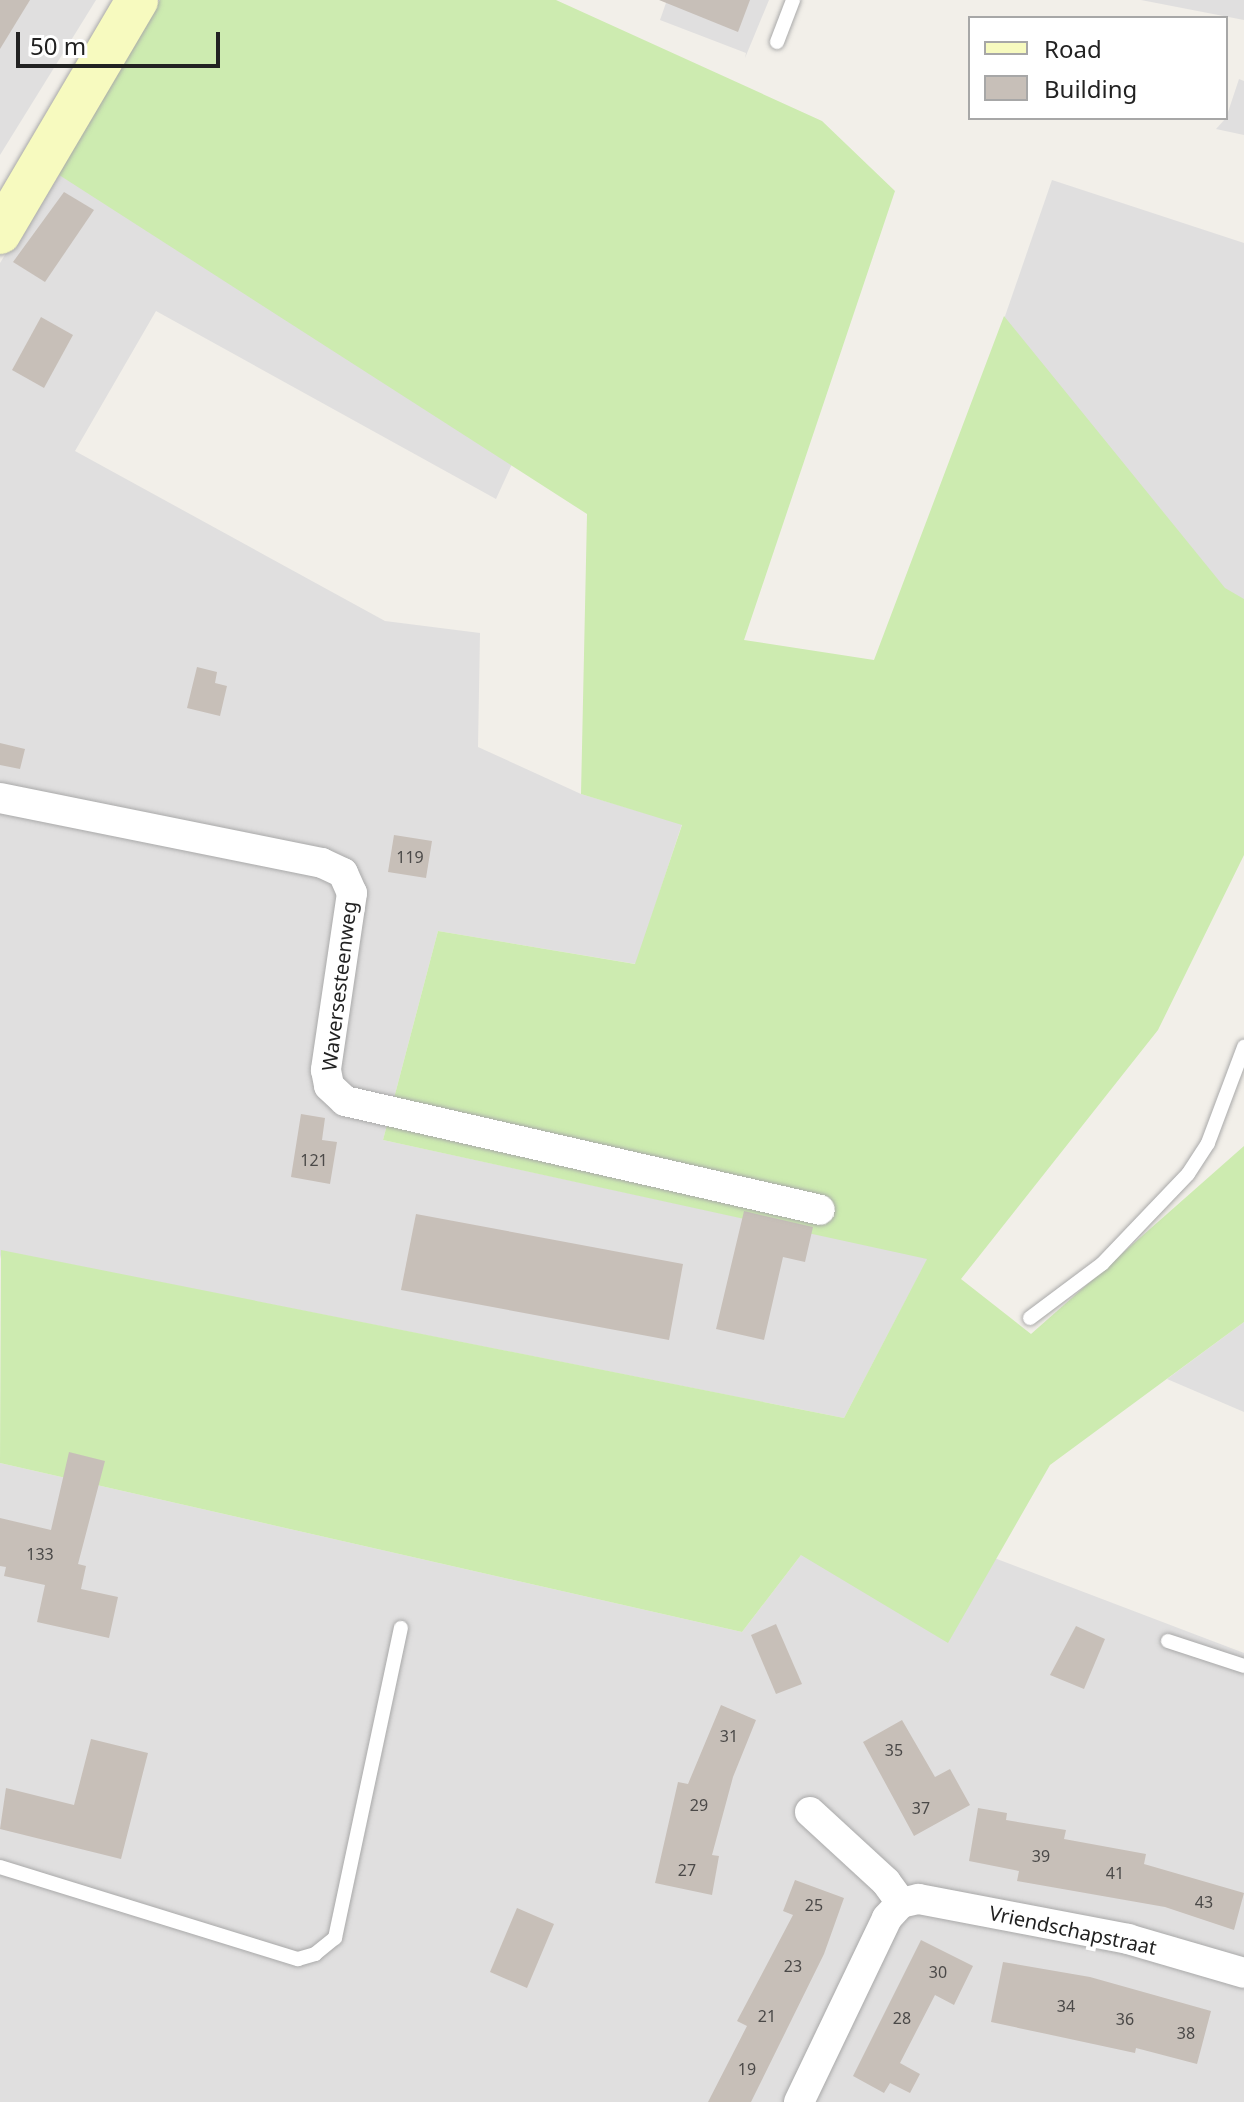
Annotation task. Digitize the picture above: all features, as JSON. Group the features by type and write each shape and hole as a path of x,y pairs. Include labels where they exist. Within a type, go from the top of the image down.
{"street":[{"path":"0,233 137,0"},
{"name":"Waversesteenweg","path":"0,798 322,863 343,873 352,893 326,1070 329,1086 345,1101 820,1210"},
{"path":"799,2102 887,1918 901,1903 886,1882 810,1812"},
{"name":"Vriendschapstraat","path":"901,1903 919,1899 1128,1939 1244,1973"}],"lane":[{"path":"777,42 793,0"},
{"path":"1030,1318 1102,1264 1188,1174 1208,1143 1244,1047"},
{"path":"0,1867 298,1959 315,1954 335,1938 401,1628"},
{"path":"1168,1641 1244,1666"}],"shaded area":[{"path":"0,0 96,0 0,155"},
{"path":"667,0 769,0 745,58 746,53 660,20"},
{"path":"1141,0 1244,0 1244,20 1228,16"},
{"path":"1239,79 1244,81 1244,135 1216,129 1228,120"},
{"path":"56,173 523,440 496,499 156,311 75,451 385,621 480,633 478,747 581,794 682,824 636,964 438,931 383,1140 928,1258 844,1418 2,1251 0,1259 0,263"},
{"path":"1052,180 1244,243 1244,624 992,354"},
{"path":"1244,1322 1244,1412 1167,1379"},
{"path":"0,1463 742,1632 801,1555 947,1540 1244,1653 1244,2102 0,2102"}],"green space":[{"path":"160,0 556,0 822,121 895,191 744,640 874,660 1004,316 1225,588 1244,599 1244,855 1158,1030 961,1279 1031,1334 1244,1146 1244,1322 1050,1465 948,1643 801,1555 742,1632 0,1463 1,1250 844,1418 927,1259 383,1140 438,931 635,964 682,825 581,794 587,514 56,173"}],"building":[{"path":"0,0 30,0 0,49"},
{"path":"659,0 750,0 738,32"},
{"path":"64,192 94,210 45,282 13,262"},
{"path":"41,317 73,335 44,388 12,370"},
{"path":"197,667 217,672 215,683 227,686 220,716 187,708"},
{"path":"0,743 25,749 20,769 0,765"},
{"path":"394,835 432,841 426,878 388,872"},
{"path":"301,1114 325,1118 322,1140 337,1142 330,1184 291,1177"},
{"path":"744,1211 813,1227 805,1262 783,1257 764,1340 716,1329"},
{"path":"416,1214 683,1264 669,1340 401,1290"},
{"path":"69,1452 105,1461 78,1564 86,1566 81,1589 118,1597 109,1638 37,1622 45,1585 4,1576 6,1567 0,1566 0,1518 51,1530"},
{"path":"776,1624 802,1684 776,1694 751,1635"},
{"path":"1076,1626 1105,1639 1084,1689 1050,1675"},
{"path":"721,1705 756,1720 733,1777 712,1855 719,1856 712,1895 655,1883 678,1782 688,1784"},
{"path":"902,1720 935,1777 950,1769 970,1805 914,1836 863,1742"},
{"path":"91,1739 148,1753 121,1859 0,1829 6,1788 74,1805"},
{"path":"978,1808 1007,1813 1006,1820 1066,1830 1064,1839 1146,1854 1144,1864 1244,1893 1234,1930 1165,1907 1017,1881 1019,1871 969,1861"},
{"path":"795,1880 844,1898 824,1954 751,2102 708,2102 747,2026 737,2021 793,1915 783,1911"},
{"path":"517,1908 554,1924 527,1988 490,1972"},
{"path":"921,1940 973,1966 954,2005 935,1995 900,2063 920,2074 910,2093 890,2083 884,2093 853,2076"},
{"path":"1003,1962 1090,1977 1211,2011 1197,2064 1136,2048 1135,2053 991,2022"}]}
